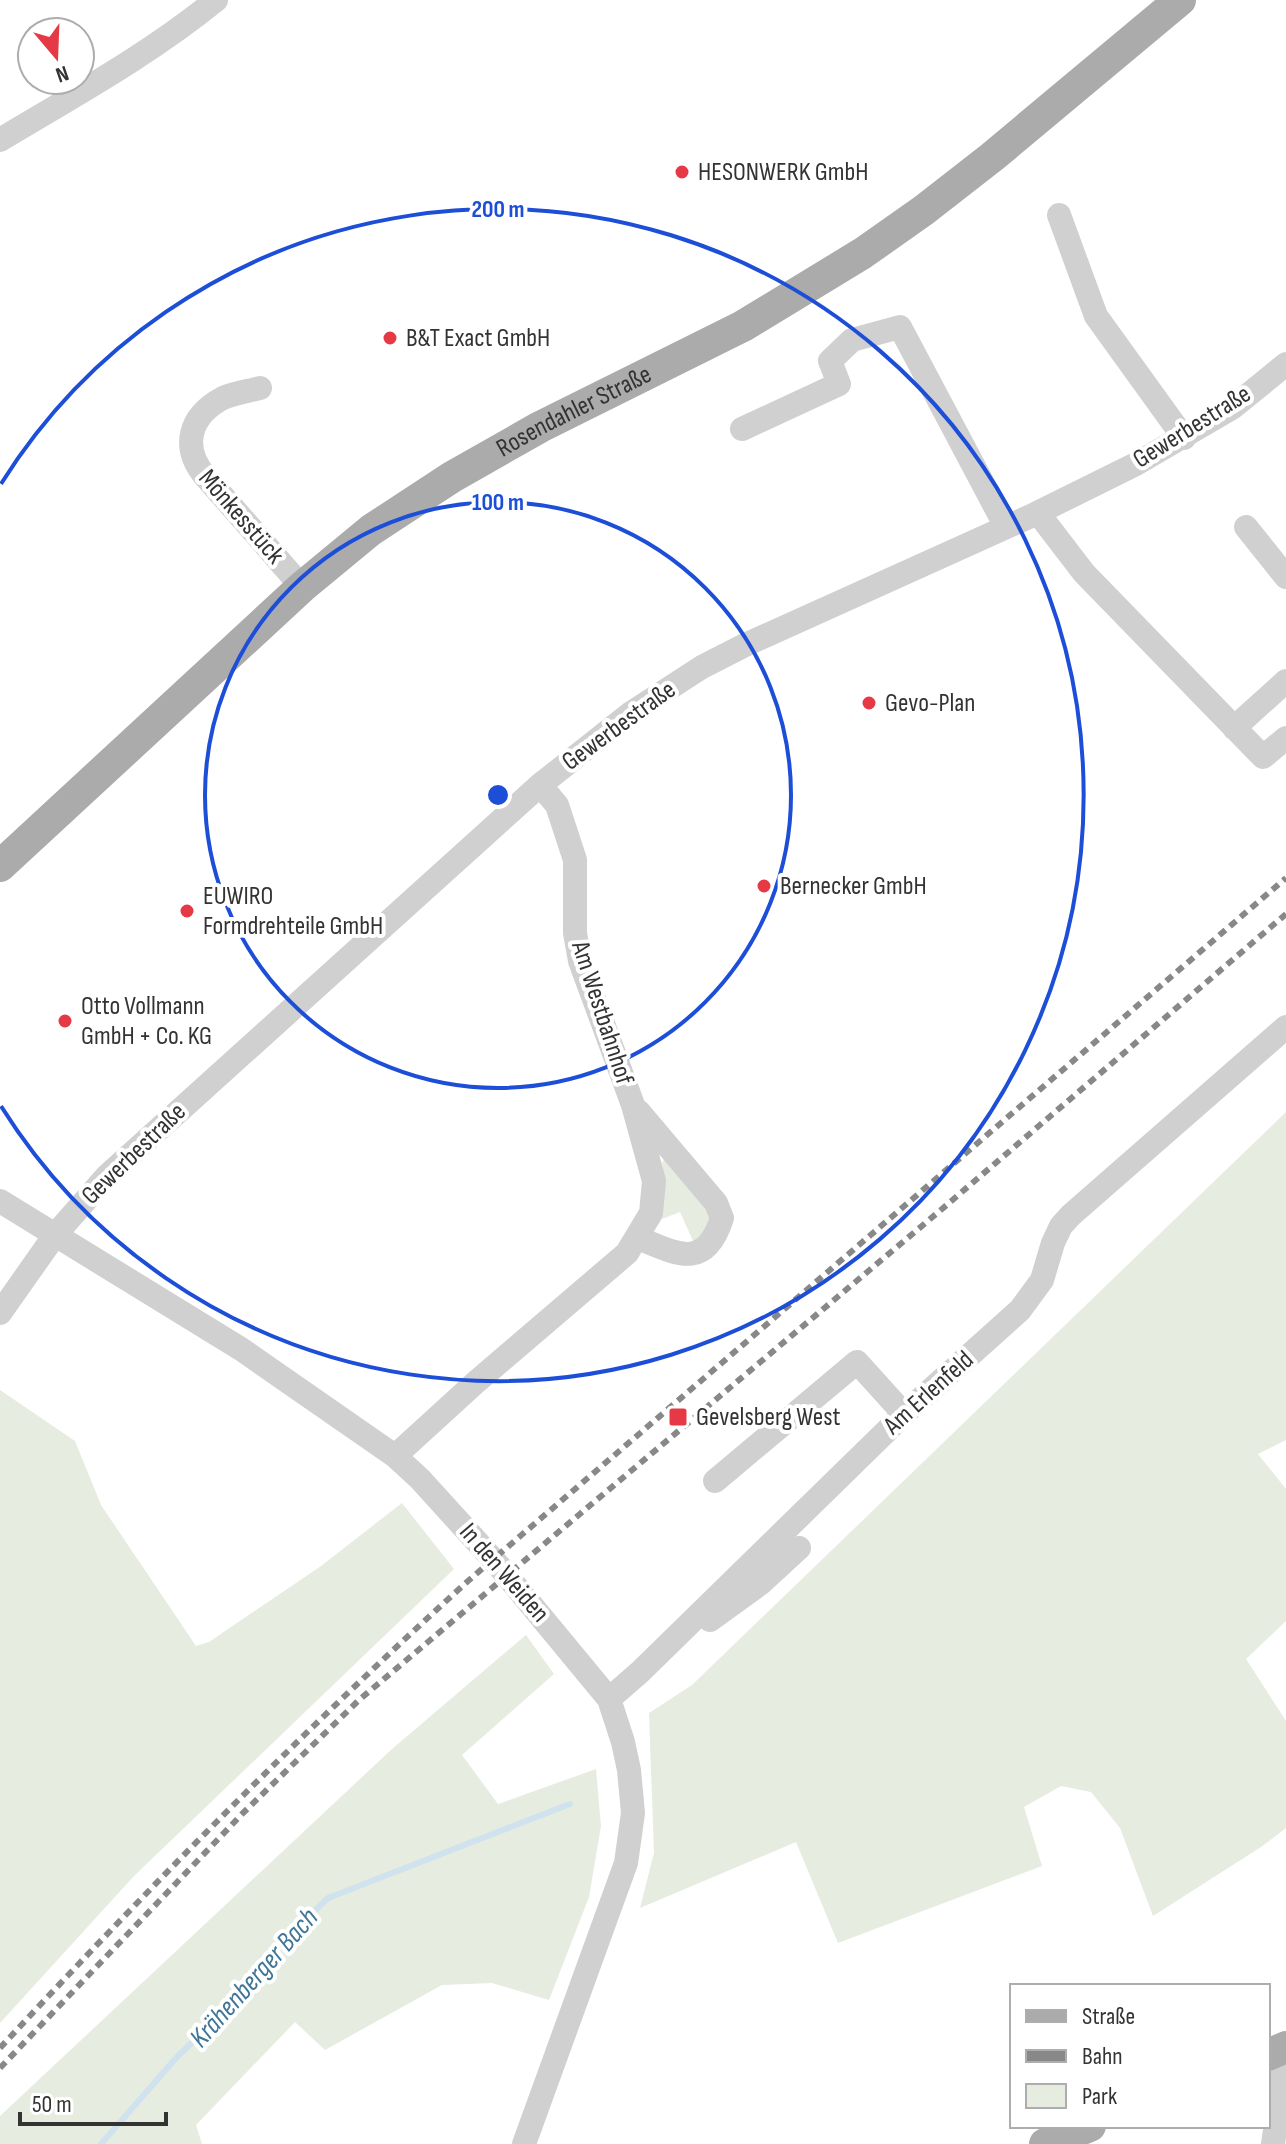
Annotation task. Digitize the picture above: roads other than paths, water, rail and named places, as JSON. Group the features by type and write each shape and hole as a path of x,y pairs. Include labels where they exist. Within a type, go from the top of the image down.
{"main road":[{"name":"Rosendahler Straße","path":"0,866 302,587 371,530 452,477 540,427 743,326 863,253 992,157 1180,0"},
{"path":"1045,2144 1085,2128"}],"street":[{"path":"0,140 148,49 216,0"},
{"path":"1059,215 1096,316 1184,438"},
{"path":"742,429 839,384 830,361 852,340 900,327 1006,527"},
{"name":"Gewerbestraße","path":"0,1313 55,1235 107,1176 540,785 631,713 702,667 781,627 1038,513 1184,438 1232,408 1286,364"},
{"name":"Mönkesstück","path":"260,388 224,398 206,411 196,422 191,437 191,456 302,587"},
{"path":"1038,513 1084,573 1263,757 1286,738"},
{"path":"1246,527 1286,577"},
{"path":"1234,728 1286,681"},
{"name":"Am Westbahnhof","path":"395,1456 627,1253 651,1213 654,1181 633,1105 580,961 575,933 575,860 557,805 540,785"},
{"name":"Am Erlenfeld","path":"609,1699 904,1414 1020,1310 1042,1280 1053,1243 1061,1226 1071,1215 1286,1027"},
{"name":"Am Westbahnhof","path":"633,1105 716,1203 722,1218 716,1237 694,1254 677,1253 638,1238"},
{"name":"In den Weiden","path":"0,1201 241,1349 395,1456 489,1555 609,1699 629,1770 633,1813 626,1863 524,2144"},
{"path":"715,1481 857,1362 904,1414"},
{"path":"682,1630 700,1627 761,1583 799,1548"},
{"path":"1273,2144 1283,2076 1276,2051"}],"waterway":[{"name":"Krähenberger Bach","path":"101,2144 176,2058 218,2017 257,1967 328,1898 570,1804"}],"railway":[{"path":"0,2048 229,1809 468,1581 1286,878"},
{"path":"0,2068 243,1813 359,1700 942,1209 1286,914"}],"place":[{"name":"HESONWERK GmbH","path":"682,172"},
{"name":"B&T Exact GmbH","path":"390,338"},
{"name":"Gevo-Plan","path":"869,703"},
{"name":"Bernecker GmbH","path":"764,886"},
{"name":"EUWIRO Formdrehteile GmbH","path":"187,911"},
{"name":"Otto Vollmann GmbH + Co. KG","path":"65,1021"},
{"name":"Gevelsberg West","path":"678,1417"}]}
